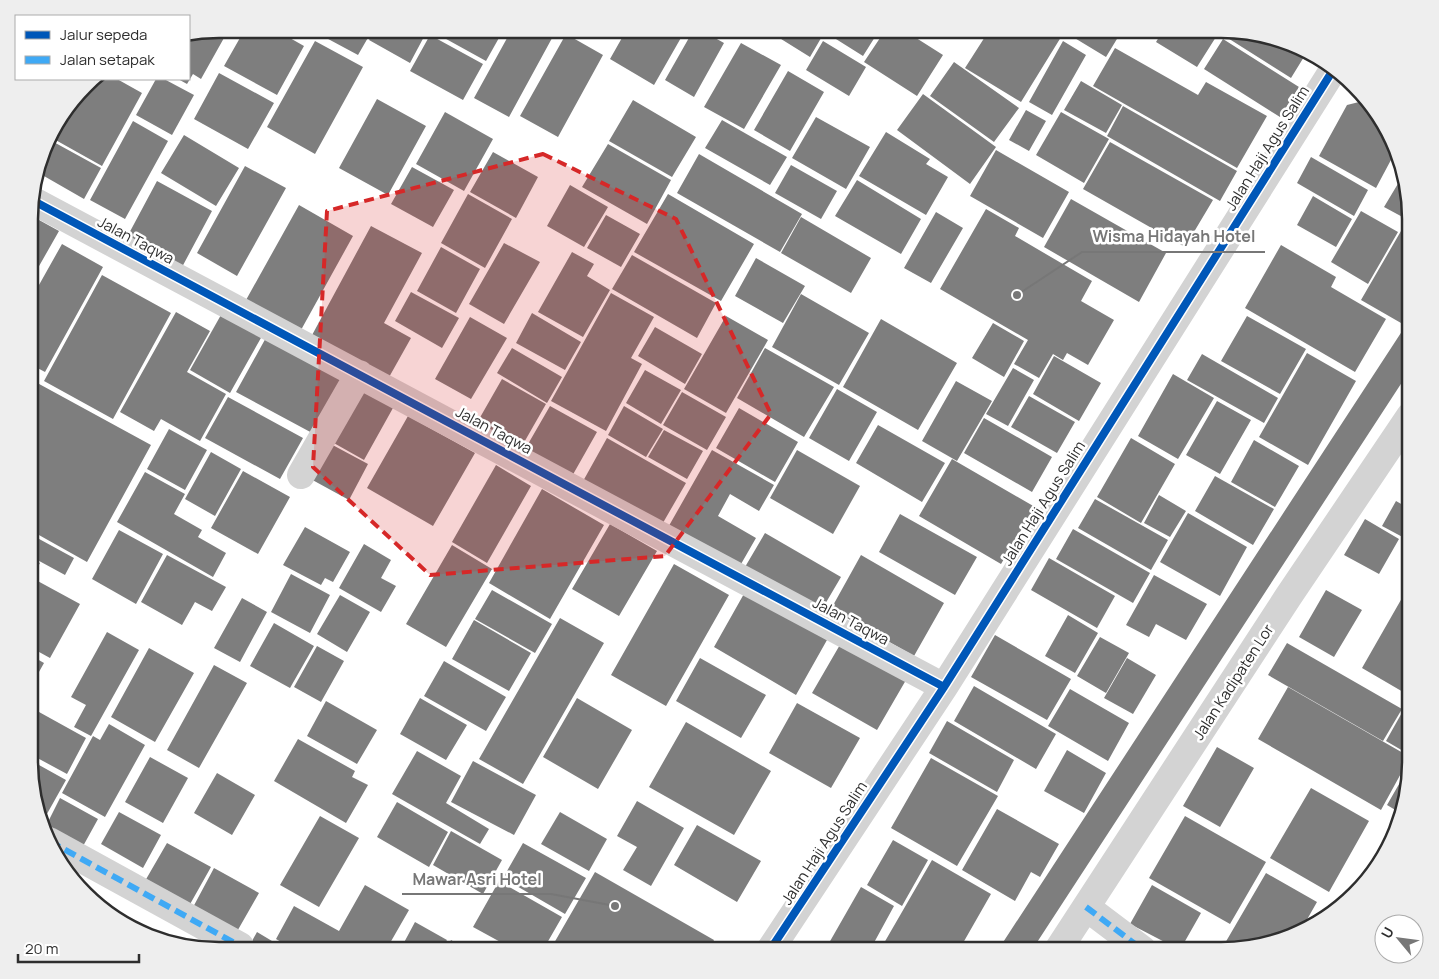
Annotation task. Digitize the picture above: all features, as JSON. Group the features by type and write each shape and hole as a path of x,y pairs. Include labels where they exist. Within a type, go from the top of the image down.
{"street":[{"name":"Jalan Haji Agus Salim","path":"775,942 944,687 1330,74"},
{"name":"Jalan Taqwa","path":"38,203 944,687"},
{"path":"301,475 359,374"},
{"name":"Jalan Kadipaten Lor","path":"1063,942 1402,428"},
{"path":"59,847 233,942"},
{"path":"1086,907 1132,942"}],"highlighted area":[{"path":"543,154 676,219 771,414 665,556 430,575 313,467 327,211"}],"building":[{"path":"224,38 201,79 193,74 190,79 190,40"},
{"path":"240,38 290,38 304,46 277,95 224,66"},
{"path":"326,38 368,38 358,55"},
{"path":"370,38 423,38 410,63 369,40"},
{"path":"428,38 435,38 483,64 463,100 410,71"},
{"path":"444,38 499,38 486,61"},
{"path":"507,38 552,38 509,117 474,98"},
{"path":"564,38 573,38 603,55 558,137 520,116"},
{"path":"622,38 681,38 654,85 610,59"},
{"path":"689,38 715,38 724,43 694,97 665,80"},
{"path":"779,38 821,38 810,57"},
{"path":"834,38 874,38 863,56"},
{"path":"880,38 916,38 943,55 917,96 864,62"},
{"path":"984,38 1060,38 1021,102 965,68"},
{"path":"1075,38 1118,38 1106,57"},
{"path":"1158,38 1215,38 1197,67 1156,42"},
{"path":"1228,38 1256,41 1279,47 1304,58 1291,78"},
{"path":"1223,39 1299,87 1280,117 1204,69"},
{"path":"315,41 363,67 315,154 267,127"},
{"path":"823,41 866,67 849,96 806,70"},
{"path":"1063,41 1086,55 1052,115 1029,102"},
{"path":"741,43 781,65 744,129 704,107"},
{"path":"1115,48 1198,95 1206,82 1267,116 1237,168 1093,86"},
{"path":"954,62 1019,108 994,142 930,96"},
{"path":"788,71 824,92 790,151 754,130"},
{"path":"219,73 274,103 248,149 194,119"},
{"path":"102,80 119,80 142,93 102,166 55,140 68,118 90,90"},
{"path":"155,80 166,80 194,95 172,135 136,115"},
{"path":"180,80 189,80 187,84"},
{"path":"1081,81 1122,105 1106,133 1064,110"},
{"path":"923,94 996,147 970,184 897,130"},
{"path":"377,99 426,126 388,195 339,168"},
{"path":"633,100 696,137 672,177 609,141"},
{"path":"1359,102 1383,138 1392,159 1376,188 1319,156 1347,105"},
{"path":"1123,106 1237,171 1220,201 1107,136"},
{"path":"1026,110 1046,121 1029,151 1009,140"},
{"path":"445,112 493,139 464,191 416,164"},
{"path":"1061,112 1109,139 1084,183 1036,155"},
{"path":"816,117 870,147 846,189 792,158"},
{"path":"722,120 787,157 770,185 705,148"},
{"path":"133,121 168,141 125,219 90,200"},
{"path":"886,132 930,159 926,164 948,177 926,215 859,176"},
{"path":"184,135 239,168 216,206 161,173"},
{"path":"54,142 101,168 84,199 43,175"},
{"path":"1110,142 1213,200 1185,247 1083,189"},
{"path":"608,144 671,180 647,224 582,187"},
{"path":"996,150 1069,192 1043,238 970,196"},
{"path":"493,152 538,177 516,218 470,192"},
{"path":"699,154 802,214 780,252 677,193"},
{"path":"1311,157 1368,190 1354,216 1297,183"},
{"path":"791,165 837,191 821,219 775,193"},
{"path":"245,166 286,188 237,276 197,253"},
{"path":"412,167 454,190 433,227 391,204"},
{"path":"857,180 921,219 901,254 835,216"},
{"path":"157,181 212,211 181,269 126,239"},
{"path":"1398,184 1402,217 1384,207"},
{"path":"570,185 608,207 584,247 547,226"},
{"path":"468,194 512,219 485,268 441,243"},
{"path":"668,194 754,244 721,301 634,252"},
{"path":"1313,196 1352,219 1336,247 1297,225"},
{"path":"1071,199 1166,253 1139,302 1044,247"},
{"path":"299,205 353,236 301,330 246,300"},
{"path":"986,209 1019,228 1015,236 1092,281 1081,301 1114,320 1088,365 1067,353 1063,360 1053,354 1039,378 1014,364 1028,340 940,289"},
{"path":"1361,211 1398,232 1368,284 1331,262"},
{"path":"936,212 963,228 931,283 904,268"},
{"path":"606,215 640,234 621,267 587,248"},
{"path":"801,217 871,258 851,293 781,253"},
{"path":"38,219 59,231 38,268"},
{"path":"371,226 422,253 384,323 411,338 388,379 311,337"},
{"path":"1401,231 1402,232 1401,323 1361,300"},
{"path":"504,243 540,262 504,324 469,304"},
{"path":"62,244 103,267 45,372 38,368 38,287"},
{"path":"1281,245 1336,277 1331,287 1386,319 1355,372 1245,308"},
{"path":"441,247 480,269 456,313 417,291"},
{"path":"572,252 594,264 587,276 610,290 583,337 538,312"},
{"path":"632,255 716,303 697,338 612,289"},
{"path":"756,258 805,286 783,323 735,296"},
{"path":"102,275 171,313 113,419 44,381"},
{"path":"411,292 459,318 442,348 395,321"},
{"path":"611,293 654,317 631,358 642,364 606,431 551,401"},
{"path":"801,294 869,333 839,385 772,347"},
{"path":"226,306 266,329 230,393 190,370"},
{"path":"176,312 210,331 187,372 226,394 200,441 161,419 154,431 120,412"},
{"path":"532,313 581,342 565,370 516,343"},
{"path":"726,316 768,340 726,413 684,389"},
{"path":"1247,316 1306,349 1280,394 1221,361"},
{"path":"470,317 507,338 471,399 435,379"},
{"path":"881,319 957,363 918,430 843,387"},
{"path":"993,323 1024,341 1004,377 972,358"},
{"path":"655,327 702,354 685,384 638,356"},
{"path":"1402,331 1402,382 1037,942 1003,942"},
{"path":"268,334 346,376 314,434 236,392"},
{"path":"512,348 562,377 547,403 497,373"},
{"path":"765,348 834,387 804,437 737,398"},
{"path":"1307,353 1356,381 1308,465 1259,437"},
{"path":"1202,354 1278,398 1264,423 1187,380"},
{"path":"1054,356 1101,383 1079,421 1033,394"},
{"path":"1013,368 1034,380 1008,426 986,414"},
{"path":"645,370 681,390 661,424 626,403"},
{"path":"1173,374 1214,398 1178,459 1138,436"},
{"path":"502,379 546,404 518,453 474,428"},
{"path":"366,381 398,399 364,460 332,442"},
{"path":"956,381 992,401 957,461 922,441"},
{"path":"38,383 151,445 87,562 38,534"},
{"path":"837,389 877,412 849,461 809,438"},
{"path":"682,392 726,417 707,450 663,425"},
{"path":"1029,396 1075,422 1057,453 1011,427"},
{"path":"228,397 303,438 280,479 205,438"},
{"path":"1217,401 1251,420 1220,474 1186,455"},
{"path":"550,406 597,432 571,478 524,451"},
{"path":"624,406 663,429 646,457 608,435"},
{"path":"739,408 798,442 775,482 716,448"},
{"path":"408,416 475,453 433,526 367,488"},
{"path":"984,418 1052,457 1032,492 964,453"},
{"path":"878,425 945,463 922,502 856,463"},
{"path":"169,429 207,450 185,490 147,469"},
{"path":"664,430 703,451 687,479 648,457"},
{"path":"607,438 686,483 660,528 582,483"},
{"path":"1131,438 1175,464 1141,523 1097,497"},
{"path":"1254,440 1299,466 1275,507 1231,482"},
{"path":"327,442 368,464 349,500 307,477"},
{"path":"712,450 774,485 759,511 730,494 718,516 756,538 737,571 666,531"},
{"path":"797,450 860,486 833,534 770,498"},
{"path":"211,452 241,469 215,516 185,499"},
{"path":"952,459 1035,507 1001,564 919,516"},
{"path":"496,465 531,486 487,563 452,542"},
{"path":"243,471 290,497 258,554 211,528"},
{"path":"145,472 185,494 174,514 202,530 198,537 226,553 213,577 117,522"},
{"path":"1215,476 1274,509 1253,545 1195,511"},
{"path":"542,489 604,525 550,619 489,583"},
{"path":"1159,495 1186,511 1170,537 1144,523"},
{"path":"1095,499 1168,540 1151,570 1078,528"},
{"path":"1396,501 1402,504 1402,537 1382,526"},
{"path":"1188,513 1247,547 1220,596 1160,562"},
{"path":"900,514 977,557 955,595 879,552"},
{"path":"1365,519 1399,539 1379,574 1344,555"},
{"path":"610,524 657,551 619,616 572,589"},
{"path":"305,527 350,552 333,582 325,578 321,585 283,565"},
{"path":"1073,529 1150,573 1133,603 1056,559"},
{"path":"119,530 163,554 136,604 92,579"},
{"path":"765,533 841,577 821,611 745,567"},
{"path":"38,538 74,558 65,575 38,560"},
{"path":"364,544 391,560 381,578 396,586 381,612 339,588"},
{"path":"452,545 492,569 446,647 406,624"},
{"path":"167,555 226,587 212,611 195,602 182,625 141,602"},
{"path":"861,555 944,603 914,656 831,609"},
{"path":"1049,558 1115,596 1097,628 1031,590"},
{"path":"674,564 729,595 666,706 611,675"},
{"path":"291,574 330,595 310,633 271,612"},
{"path":"1154,575 1207,604 1186,640 1156,624 1149,637 1126,625"},
{"path":"38,581 80,604 50,658 38,651"},
{"path":"492,590 552,624 535,653 475,619"},
{"path":"1326,590 1362,610 1334,657 1299,637"},
{"path":"745,592 827,640 796,695 714,647"},
{"path":"340,595 370,612 347,652 317,634"},
{"path":"242,598 267,612 240,662 214,648"},
{"path":"1402,598 1402,691 1362,668"},
{"path":"1068,615 1098,633 1075,673 1045,656"},
{"path":"560,618 604,643 523,784 479,759"},
{"path":"474,620 531,653 509,691 452,659"},
{"path":"274,623 314,646 290,688 250,666"},
{"path":"107,632 139,650 91,736 74,727 86,705 71,697"},
{"path":"995,635 1071,679 1047,720 971,677"},
{"path":"1100,637 1129,653 1106,693 1077,676"},
{"path":"841,643 906,680 877,730 812,693"},
{"path":"1287,643 1402,709 1383,741 1268,675"},
{"path":"317,646 344,661 321,702 294,687"},
{"path":"149,648 194,673 155,742 111,717"},
{"path":"700,658 766,695 741,738 676,701"},
{"path":"1127,658 1156,675 1133,714 1104,698"},
{"path":"38,660 44,663 38,674"},
{"path":"444,661 506,697 486,731 424,696"},
{"path":"214,665 247,683 199,768 167,750"},
{"path":"974,686 1056,734 1036,769 954,721"},
{"path":"1288,687 1402,752 1401,774 1381,810 1258,739"},
{"path":"1070,689 1129,723 1108,761 1048,726"},
{"path":"420,698 467,725 446,760 400,734"},
{"path":"577,698 632,730 598,789 543,757"},
{"path":"326,701 377,730 357,764 307,736"},
{"path":"797,703 860,738 831,788 769,753"},
{"path":"38,711 86,738 67,774 38,758"},
{"path":"1402,713 1402,750 1386,741"},
{"path":"947,721 1014,760 997,792 929,753"},
{"path":"686,722 771,771 734,835 649,787"},
{"path":"109,724 145,745 105,817 62,793 93,736 100,740"},
{"path":"298,739 355,771 352,777 368,785 346,823 274,781"},
{"path":"1217,747 1254,768 1220,827 1183,806"},
{"path":"1067,750 1106,773 1084,813 1044,791"},
{"path":"417,751 461,776 446,803 489,829 480,844 392,794"},
{"path":"150,757 188,778 163,823 125,802"},
{"path":"931,758 998,796 957,866 891,828"},
{"path":"473,761 536,795 514,835 451,802"},
{"path":"38,764 66,780 46,815 39,784"},
{"path":"217,773 255,795 232,835 194,813"},
{"path":"1400,782 1394,809 1387,805"},
{"path":"1311,788 1369,821 1329,892 1270,858"},
{"path":"60,798 98,819 82,848 52,832 48,822"},
{"path":"637,801 684,828 651,886 623,870 637,847 617,836"},
{"path":"397,802 448,832 429,867 377,837"},
{"path":"997,809 1059,844 1040,877 1031,872 1015,901 962,870"},
{"path":"119,812 161,835 143,868 101,844"},
{"path":"560,812 607,839 589,871 541,844"},
{"path":"320,816 359,838 319,907 280,885"},
{"path":"1185,816 1266,862 1230,924 1149,878"},
{"path":"697,825 761,861 737,902 674,865"},
{"path":"451,831 502,860 483,894 433,865"},
{"path":"893,840 928,860 902,906 867,885"},
{"path":"167,843 211,867 189,906 145,881"},
{"path":"523,843 586,878 565,914 503,878"},
{"path":"932,860 991,894 964,942 885,942"},
{"path":"214,868 259,893 235,935 191,911"},
{"path":"595,872 714,940 713,942 555,942"},
{"path":"1266,873 1317,902 1307,919 1290,928 1256,938 1226,942"},
{"path":"499,881 562,917 548,942 500,942 473,927"},
{"path":"365,885 409,910 391,942 281,942 276,939 294,906 339,931"},
{"path":"1152,885 1201,913 1185,942 1165,942 1130,924"},
{"path":"861,887 894,906 874,942 830,942"},
{"path":"415,922 447,940 446,942 404,942"},
{"path":"257,932 274,942 251,942"}],"marked path":[{"path":"59,847 233,942"},
{"path":"1086,907 1132,942"}],"cycle path":[{"path":"775,942 944,687 1330,74"},
{"path":"38,203 944,687"}],"place":[{"name":"Wisma Hidayah Hotel","path":"1017,295"},
{"name":"Mawar Asri Hotel","path":"615,906"}]}
